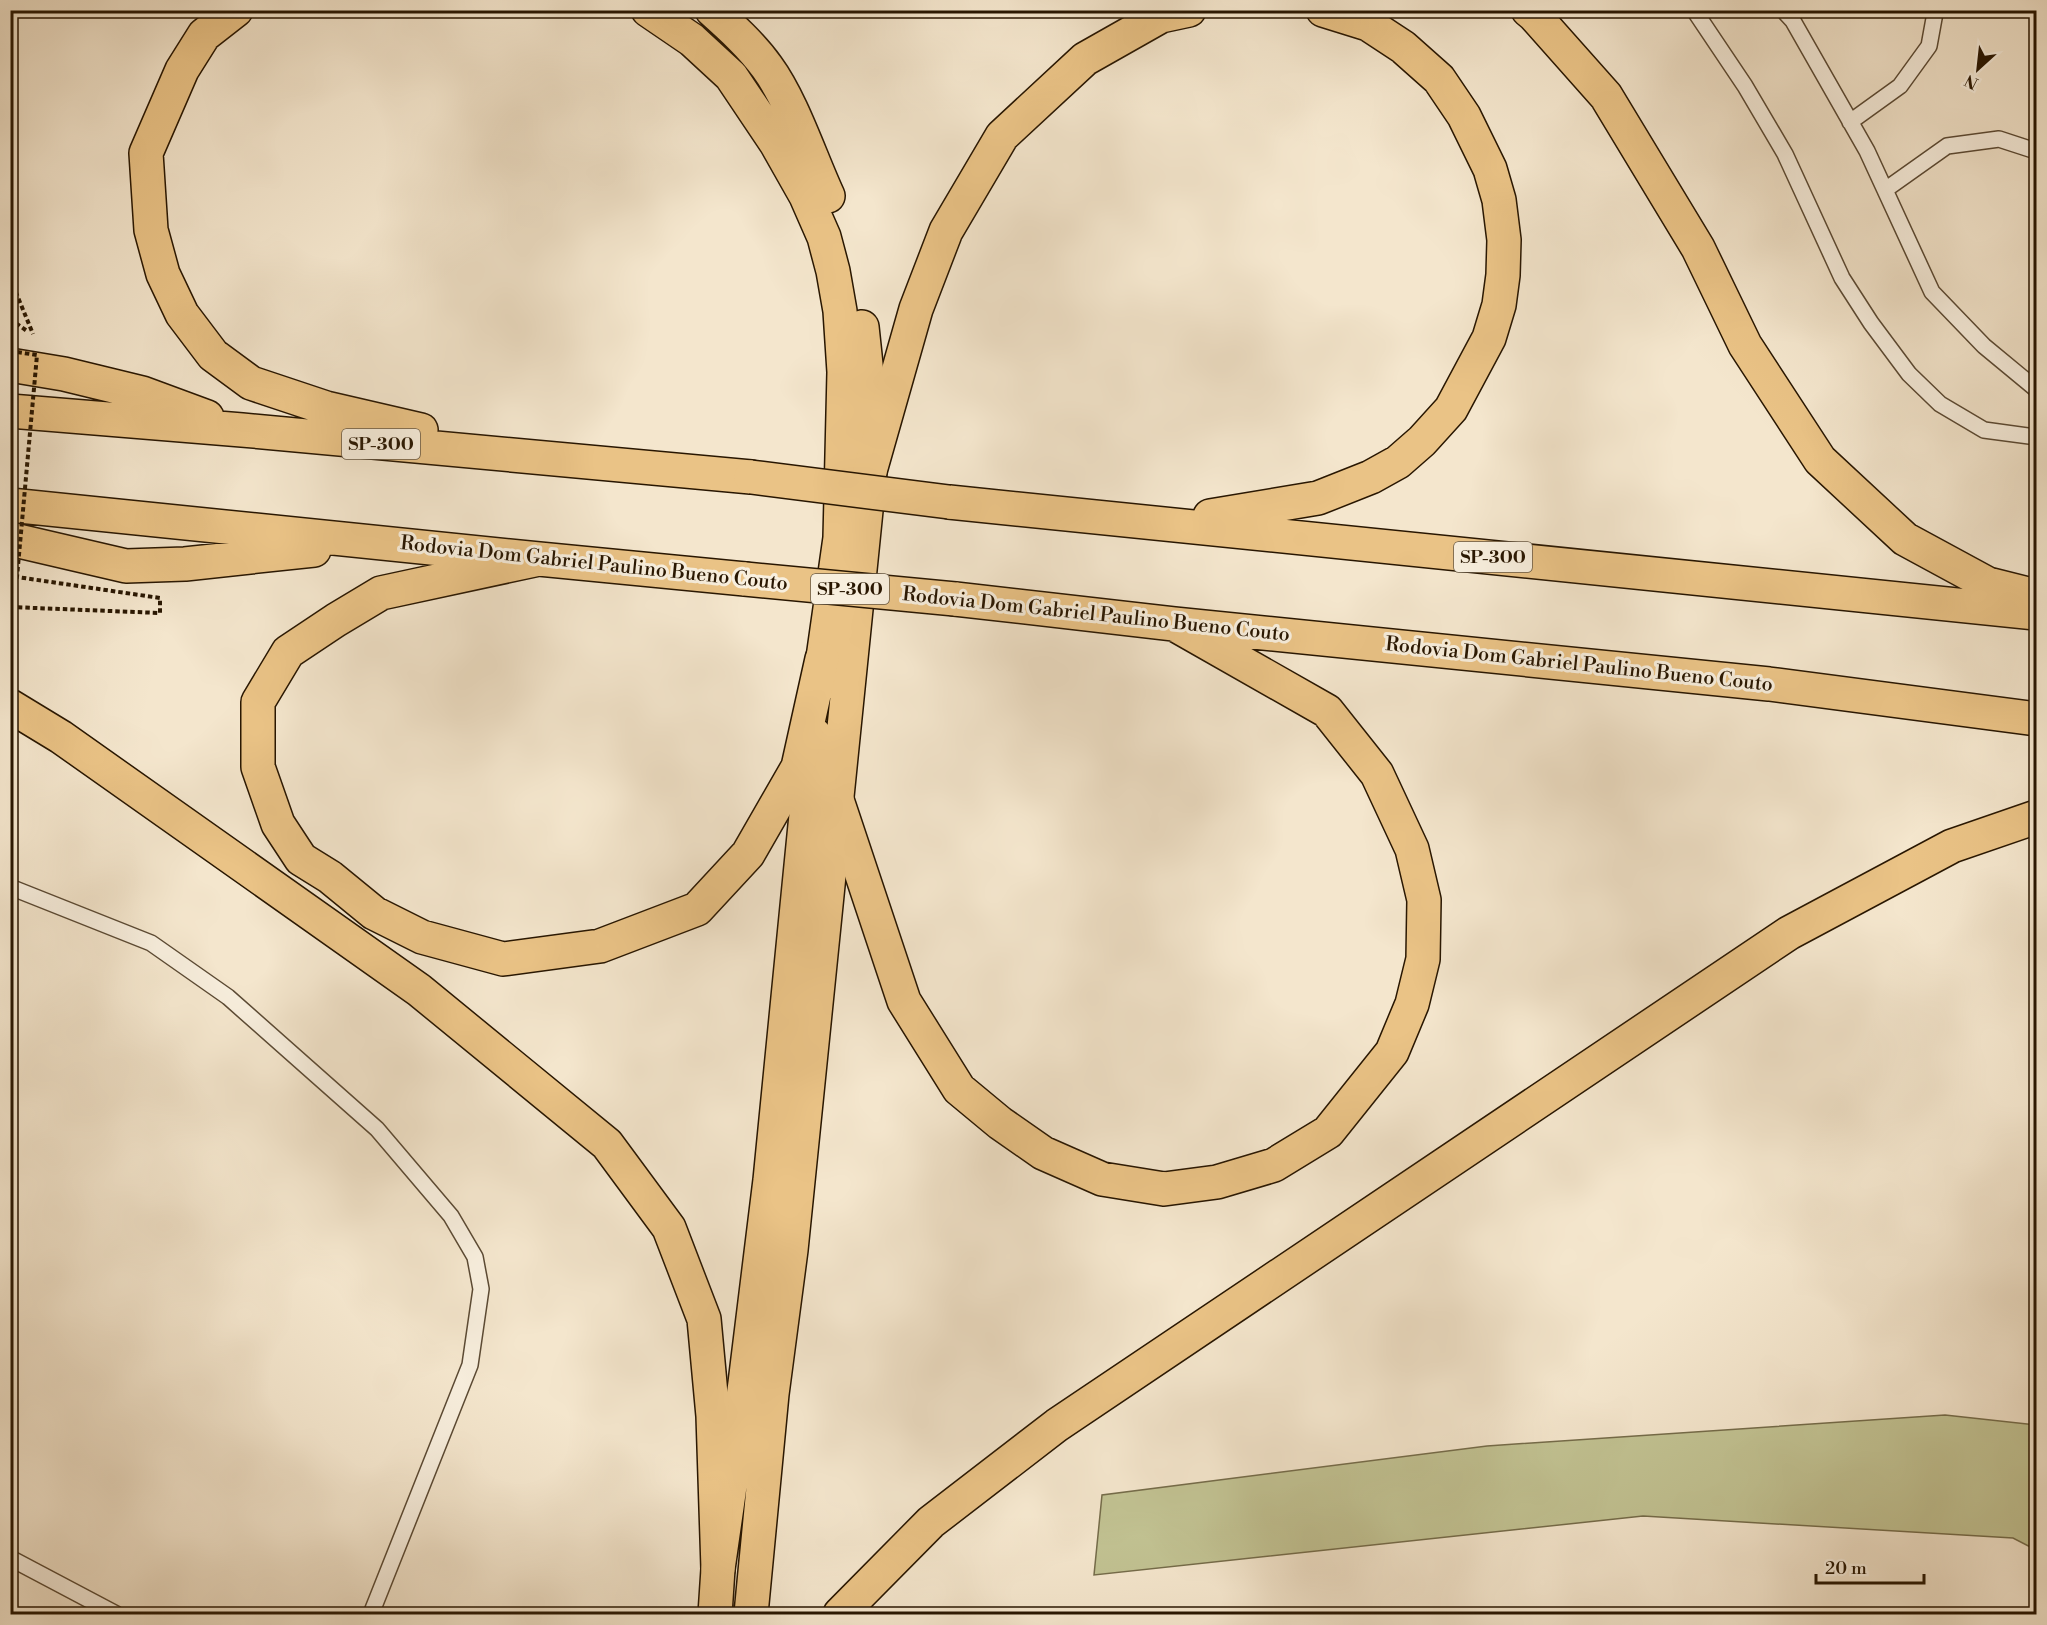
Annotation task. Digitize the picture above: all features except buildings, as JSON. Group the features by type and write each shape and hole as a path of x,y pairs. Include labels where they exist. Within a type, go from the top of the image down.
{"main road":[{"path":"236,10 204,35 182,70 146,153 151,230 164,274 182,314 213,355 251,383 326,408 546,460"},
{"path":"648,10 692,40 731,76 776,143 806,196 824,237 830,260 840,310 844,384 840,538 822,658 770,1180 745,1383 718,1569 715,1614"},
{"path":"712,10 767,67 787,100 833,209 849,257 861,312 867,374 870,471 791,1250 772,1394 752,1614"},
{"path":"870,471 920,298 946,231 1002,136 1085,59 1161,16 1189,10"},
{"path":"1169,523 1318,498 1371,477 1398,462 1422,441 1451,409 1493,327 1503,275 1504,240 1498,200 1490,169 1464,116 1439,79 1403,47 1368,24 1323,10"},
{"path":"1528,10 1606,96 1698,248 1744,345 1820,460 1905,539 1988,584 2037,596"},
{"path":"10,365 64,374 142,393 242,430"},
{"name":"SP-300","path":"10,411 751,477 949,502 2037,613"},
{"name":"Rodovia Dom Gabriel Paulino Bueno Couto","path":"10,505 539,560 955,599 1174,624 1769,684 2037,719"},
{"path":"10,539 126,566 186,564 378,543"},
{"path":"539,560 381,594 288,652 258,702 258,767 278,824 301,859 330,878 374,913 422,937 503,959 600,946 697,909 748,854 798,767 822,658"},
{"path":"837,800 904,1001 959,1089 1000,1123 1043,1153 1102,1179 1164,1189 1217,1182 1274,1165 1328,1131 1392,1052 1412,1004 1423,959 1424,900 1412,849 1377,774 1327,711 1174,624"},
{"path":"10,706 61,737 419,990 607,1144 669,1228 704,1319 713,1416 718,1569"},
{"path":"840,1614 931,1522 1057,1425 1769,946 1789,933 1952,846 2037,817"}],"lane":[{"path":"1694,10 1745,86 1785,154 1842,278 1871,323 1909,374 1940,404 1984,430 2037,436"},
{"path":"1783,10 1793,21 1867,151 1932,292 1984,346 2037,389"},
{"path":"1850,122 1900,86 1906,78 1929,46 1935,13 1933,10"},
{"path":"1885,190 1947,146 1999,139 2037,151"},
{"path":"10,887 151,943 228,997 377,1129 451,1216 475,1257 481,1288 470,1365 371,1614"},
{"path":"10,1558 116,1614"}],"path":[{"path":"10,278 34,337 10,319"},
{"path":"10,351 37,355 17,578 160,598 160,613 10,607"}],"green space":[{"path":"1945,1415 2036,1425 2036,1550 2013,1538 1643,1516 1094,1575 1102,1495 1487,1446"}]}
